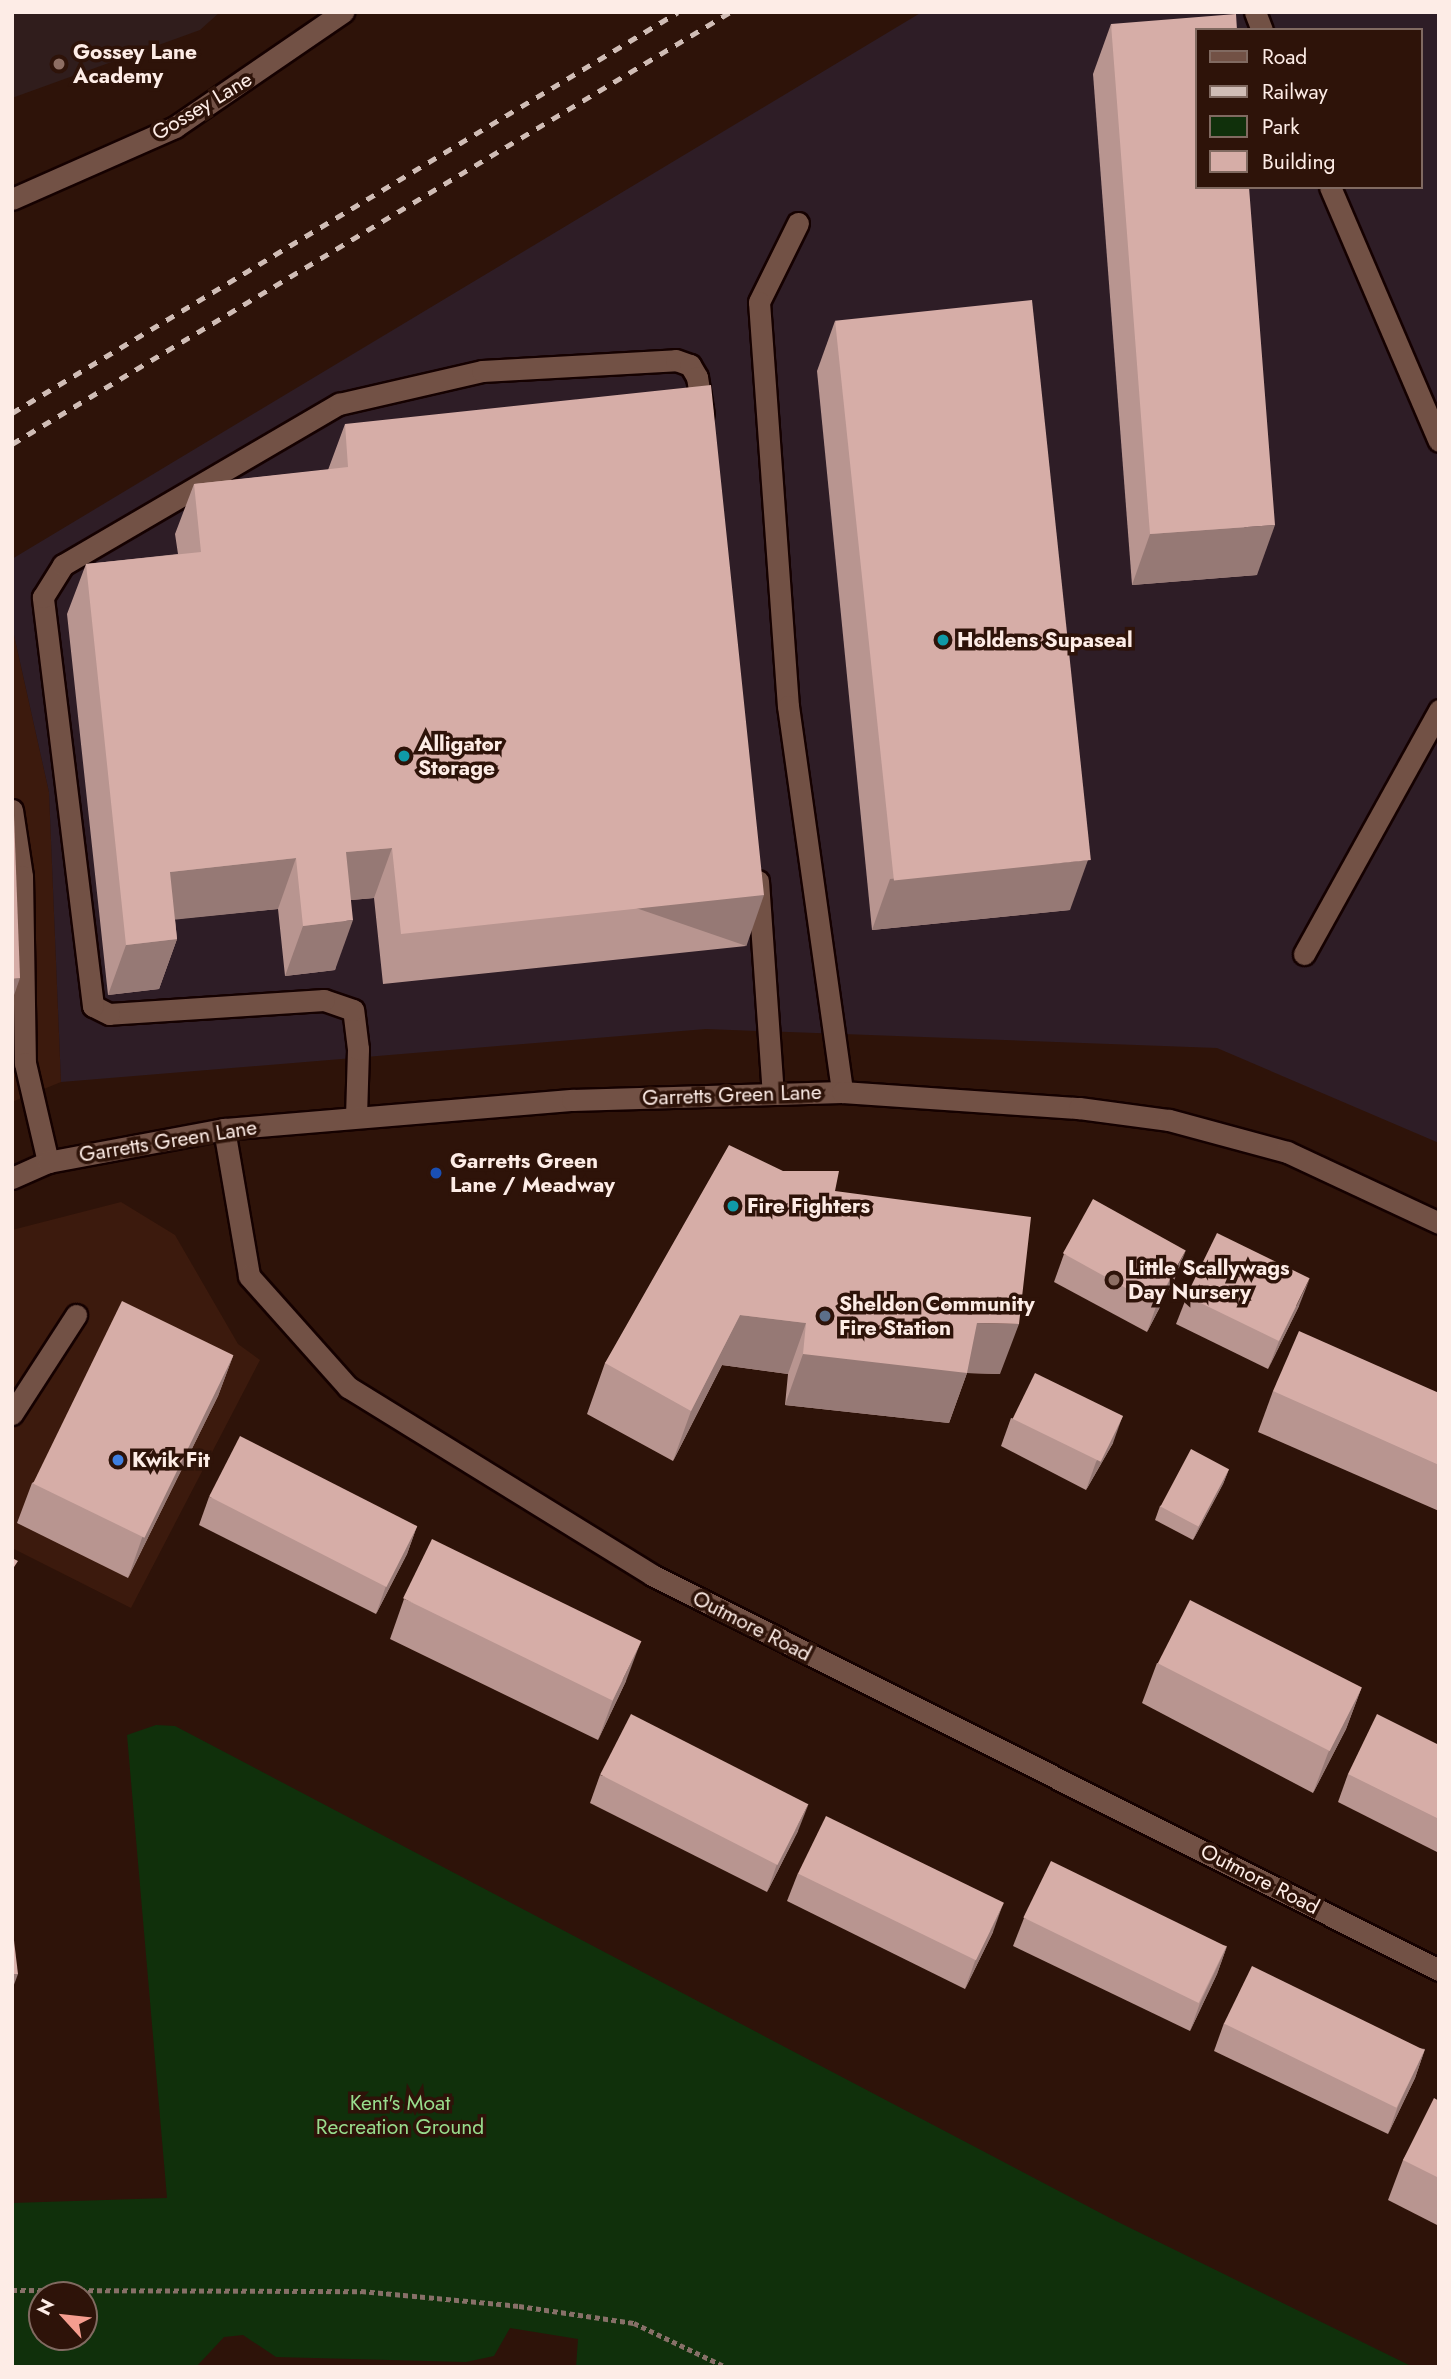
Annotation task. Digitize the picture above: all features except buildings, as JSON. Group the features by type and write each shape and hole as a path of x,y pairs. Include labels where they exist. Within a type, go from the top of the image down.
{"street":[{"name":"Gossey Lane","path":"12,199 175,127 343,12"},
{"path":"1331,189 1439,441"},
{"path":"798,223 759,302 788,706 842,1091"},
{"path":"356,1117 358,1049 353,1010 324,1000 109,1014 93,1006 43,597 63,565 339,404 482,371 676,360 690,365 697,377 708,442"},
{"path":"1304,954 1439,710"},
{"path":"12,810 24,902 19,1063 48,1162"},
{"path":"756,863 773,1093"},
{"name":"Garretts Green Lane","path":"12,1178 48,1162 224,1129 572,1100 842,1091 1079,1108 1169,1120 1287,1152 1439,1223"},
{"name":"Outmore Road","path":"224,1129 250,1276 348,1387 652,1575 1439,1970"},
{"path":"12,1414 76,1315"}],"path":[{"path":"12,2290 361,2291 520,2306 634,2323 726,2367"}],"shaded area":[{"name":"Gossey Lane Academy","path":"12,12 220,12 200,30 12,98"},
{"path":"922,12 1439,12 1439,1143 1217,1048 706,1029 61,1082 49,792 12,626 12,559"},
{"path":"12,626 49,792 61,1082 12,1102"},
{"path":"121,1202 175,1235 238,1344 260,1360 131,1608 12,1548 12,1230"}],"green space":[{"name":"Kent's Moat Recreation Ground","path":"156,1725 175,1726 1110,2218 1413,2367 576,2367 578,2339 510,2328 494,2356 466,2362 276,2357 243,2335 224,2337 196,2367 12,2367 12,2203 167,2198 127,1735"}],"railway":[{"path":"12,413 678,12"},
{"path":"12,444 730,12"}],"place":[{"name":"Gossey Lane Academy","path":"59,64"},
{"name":"Holdens Supaseal","path":"943,640"},
{"name":"Alligator Storage","path":"404,756"},
{"name":"Garretts Green Lane / Meadway","path":"436,1173"},
{"name":"Fire Fighters","path":"733,1206"},
{"name":"Little Scallywags Day Nursery","path":"1114,1280"},
{"name":"Sheldon Community Fire Station","path":"825,1316"},
{"name":"Kwik Fit","path":"118,1460"}]}
